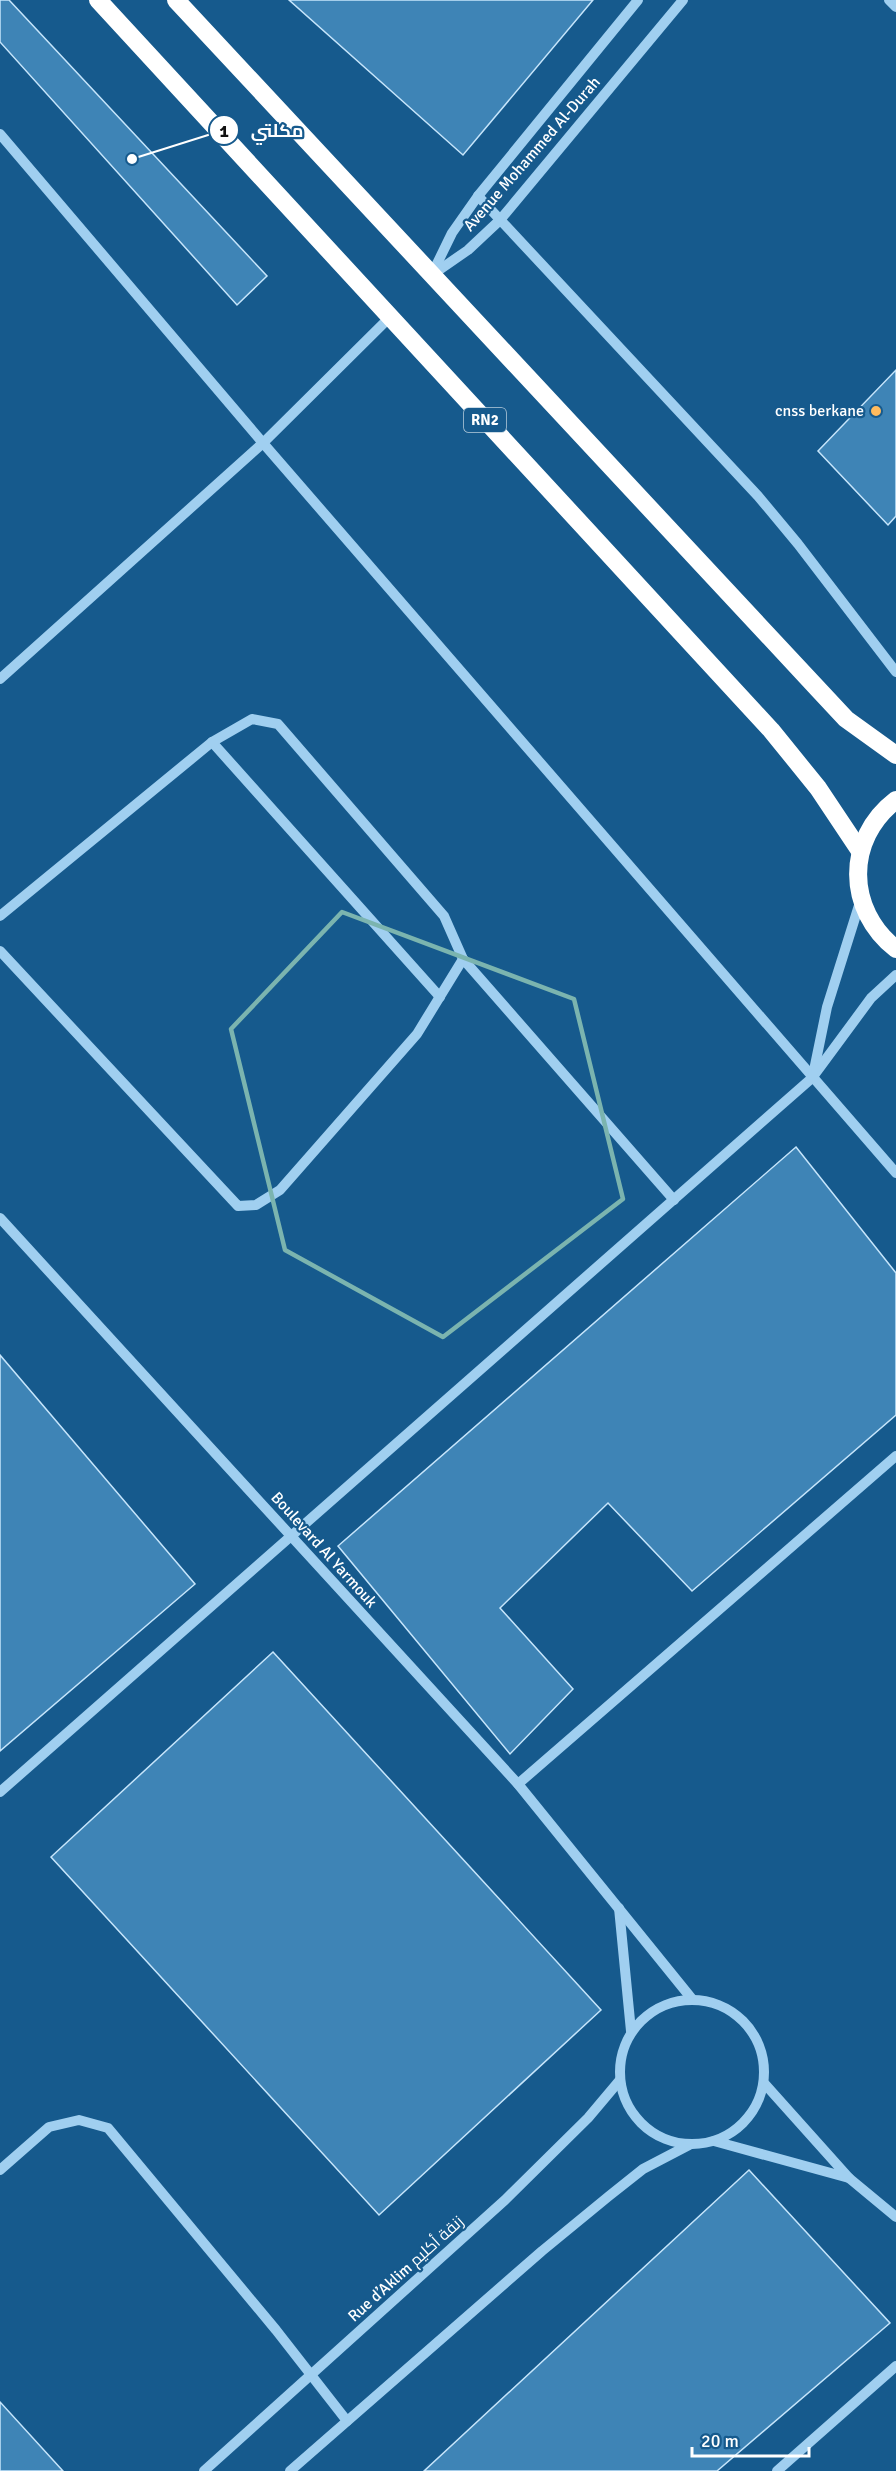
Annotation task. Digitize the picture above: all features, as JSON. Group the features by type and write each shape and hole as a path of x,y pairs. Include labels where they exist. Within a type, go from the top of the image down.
{"highway":[{"name":"RN2","path":"98,0 771,729 818,788 860,851"},
{"path":"176,0 846,719 896,755"},
{"path":"896,800 884,809 870,828 860,851 858,875 861,899 870,921 885,940 896,949"}],"street":[{"name":"Avenue Mohammed Al-Durah","path":"432,274 452,233 478,196 638,0"},
{"name":"Avenue Mohammed Al-Durah","path":"432,274 468,250 500,220 683,0"},
{"path":"889,0 896,7"},
{"path":"0,134 263,443 896,1173"},
{"path":"478,196 758,496 798,543 896,672"},
{"path":"0,679 263,443 390,317"},
{"path":"0,916 212,742 252,719 278,724 444,916 463,959 674,1200"},
{"path":"212,742 440,997"},
{"path":"812,1078 827,1007 861,899"},
{"path":"0,951 238,1206 256,1205 280,1190 417,1034 463,959"},
{"path":"0,1792 812,1078 871,998 896,975"},
{"name":"Boulevard Al Yarmouk","path":"0,1218 518,1784 692,1999"},
{"path":"518,1784 896,1456"},
{"path":"620,1908 632,2031"},
{"path":"290,2471 542,2251 643,2169 689,2145 714,2141 738,2128 755,2108 764,2083 762,2056 752,2031 736,2014 715,2003 692,1999 668,2003 647,2014 632,2031 621,2055 620,2080 627,2104 643,2125 664,2139 689,2145"},
{"name":"Rue d’Aklim زنقة أكليم","path":"204,2471 505,2200 562,2145 620,2080"},
{"path":"764,2083 849,2178 896,2217"},
{"path":"0,2170 49,2127 79,2120 108,2128 276,2330 347,2421"},
{"path":"714,2141 849,2178"},
{"path":"777,2471 896,2366"}],"highlighted area":[{"path":"342,912 574,999 623,1199 443,1337 285,1250 231,1029"}],"building":[{"path":"0,0 9,0 267,276 237,305 0,42"},
{"path":"289,0 593,0 463,155"},
{"name":"cnss berkane","path":"896,370 896,516 888,525 818,451"},
{"path":"796,1147 896,1273 896,1415 692,1591 608,1503 500,1608 573,1689 510,1754 338,1546"},
{"path":"0,1355 195,1584 0,1751"},
{"path":"273,1652 601,2010 379,2215 51,1857"},
{"path":"749,2170 890,2323 717,2471 424,2471"},
{"path":"0,2402 63,2471 0,2471"}],"place":[{"name":"مكلتي","path":"132,159"},
{"name":"cnss berkane","path":"876,411"}]}
